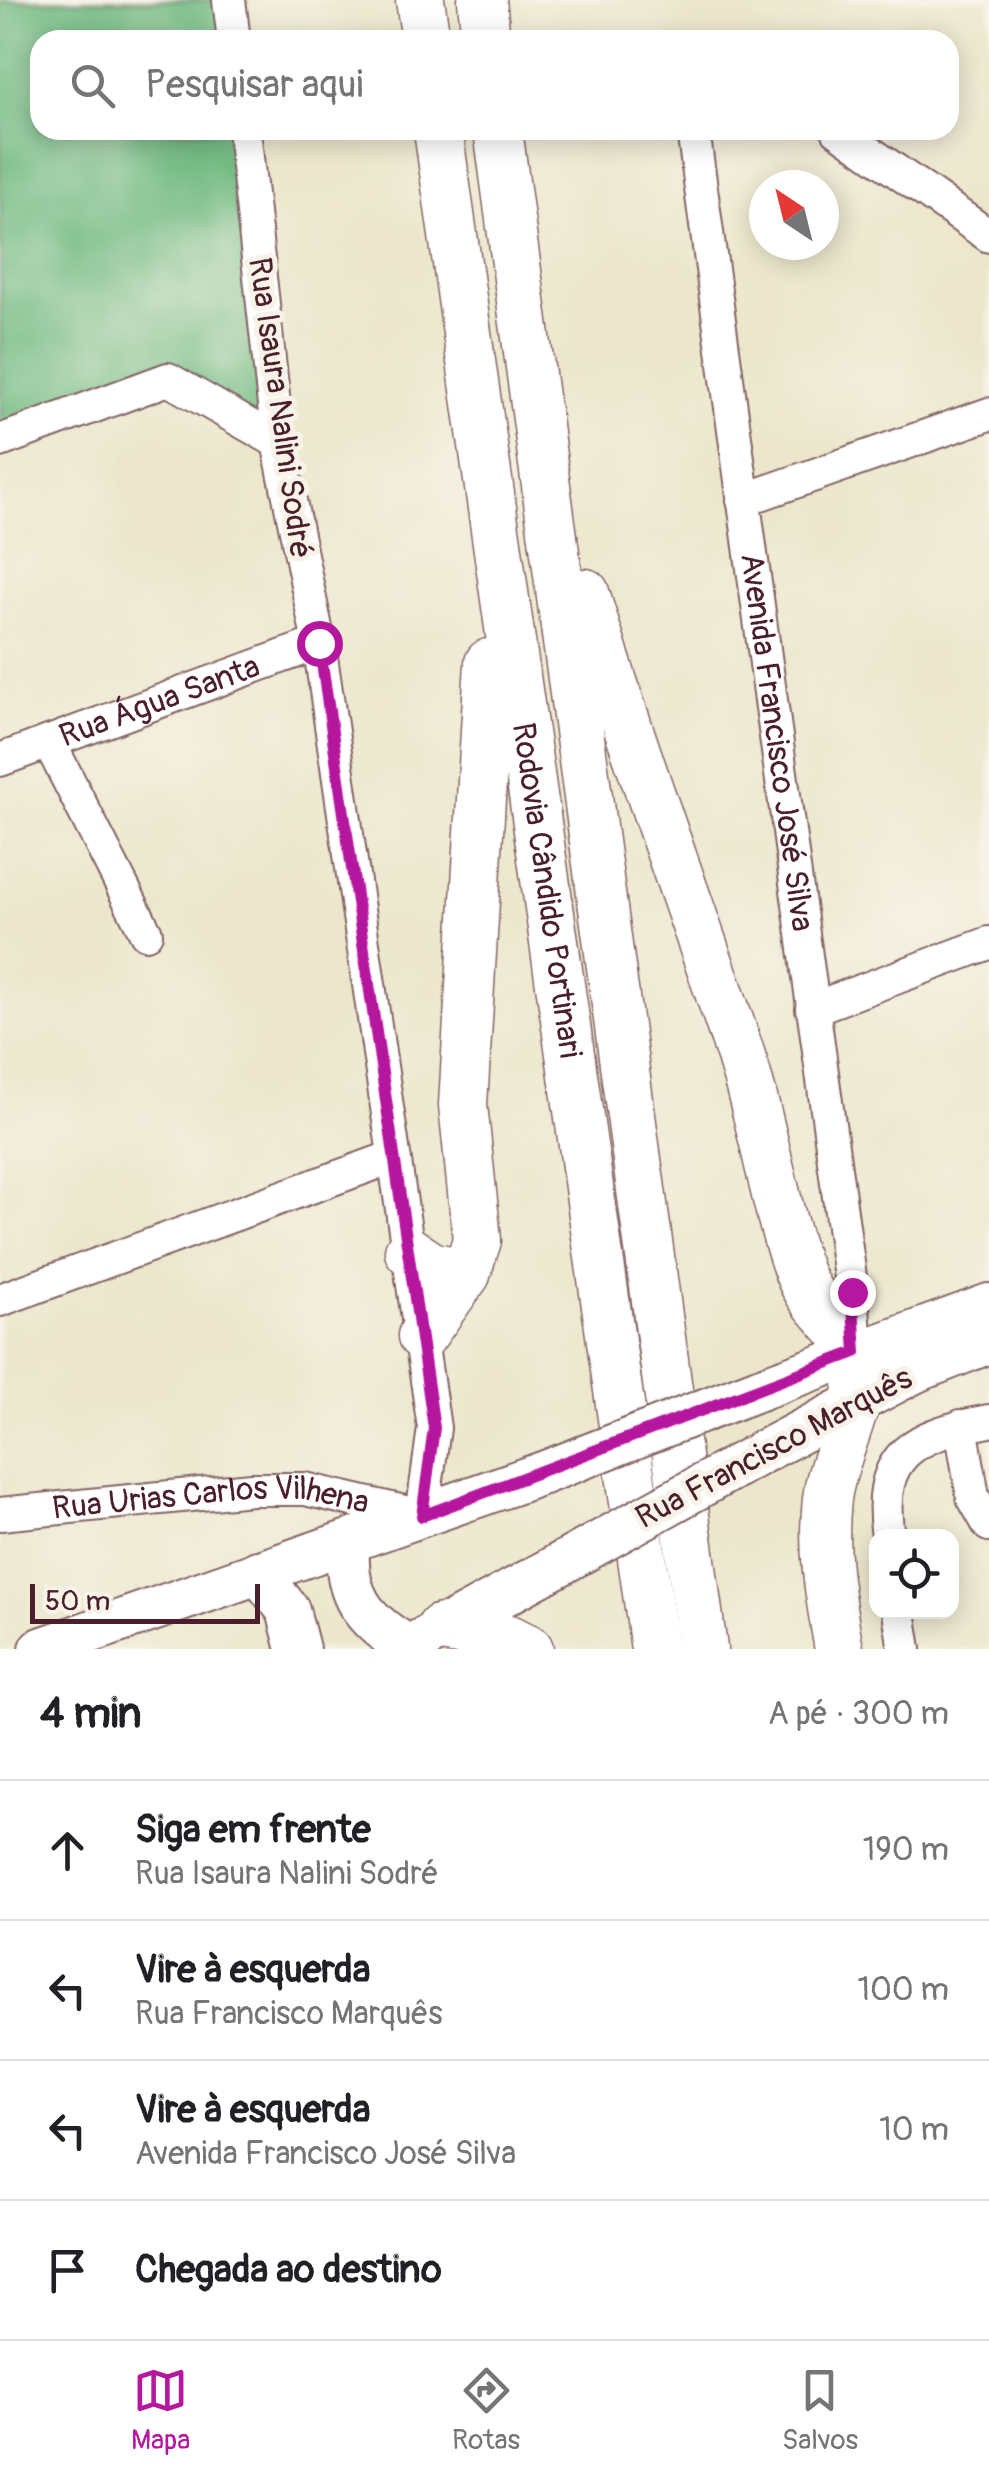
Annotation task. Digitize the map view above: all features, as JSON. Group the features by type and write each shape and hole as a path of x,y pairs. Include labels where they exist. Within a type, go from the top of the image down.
{"highway":[{"path":"420,0 424,30"},
{"path":"482,0 485,30"},
{"name":"Rodovia Cândido Portinari","path":"439,140 654,1649"},
{"name":"Rodovia Cândido Portinari","path":"499,140 703,1649"},
{"path":"544,455 641,777 748,1080 797,1269 816,1308 856,1352 859,1399 830,1469 824,1536 839,1649"},
{"path":"422,1336 466,1274 477,1240 464,1106 486,764 493,534"},
{"path":"409,1251 431,1266 466,1274"},
{"path":"424,1642 509,1639 529,1649"}],"main road":[{"name":"Rua Francisco Marquês","path":"41,1649 543,1473 856,1352 989,1306"},
{"name":"Rua Francisco Marquês","path":"424,1642 859,1399 989,1342"},
{"path":"349,1540 346,1566 350,1592 363,1614 382,1632 424,1642"},
{"path":"258,1572 288,1610 298,1649"}],"street":[{"path":"229,0 233,30"},
{"name":"Rua Isaura Nalini Sodré","path":"245,140 278,442 319,643 434,1428 422,1516"},
{"name":"Avenida Francisco José Silva","path":"693,140 852,1292 856,1352"},
{"path":"852,140 989,236"},
{"path":"0,441 168,378 278,442"},
{"path":"743,500 989,414"},
{"name":"Rua Água Santa","path":"0,760 319,643"},
{"path":"49,742 146,933"},
{"path":"812,1008 989,943"},
{"path":"0,1300 393,1157"},
{"path":"887,1529 882,1502 894,1463 921,1437 975,1423 973,1497 989,1525"},
{"name":"Rua Urias Carlos Vilhena","path":"0,1514 252,1489 305,1489 422,1516"},
{"path":"900,1619 905,1649"}],"green space":[{"path":"0,0 229,0 233,30 30,30 30,140 245,140 278,442 168,379 0,441"}],"route":[{"path":"319,643 434,1428 422,1516 856,1352 852,1292"}]}
